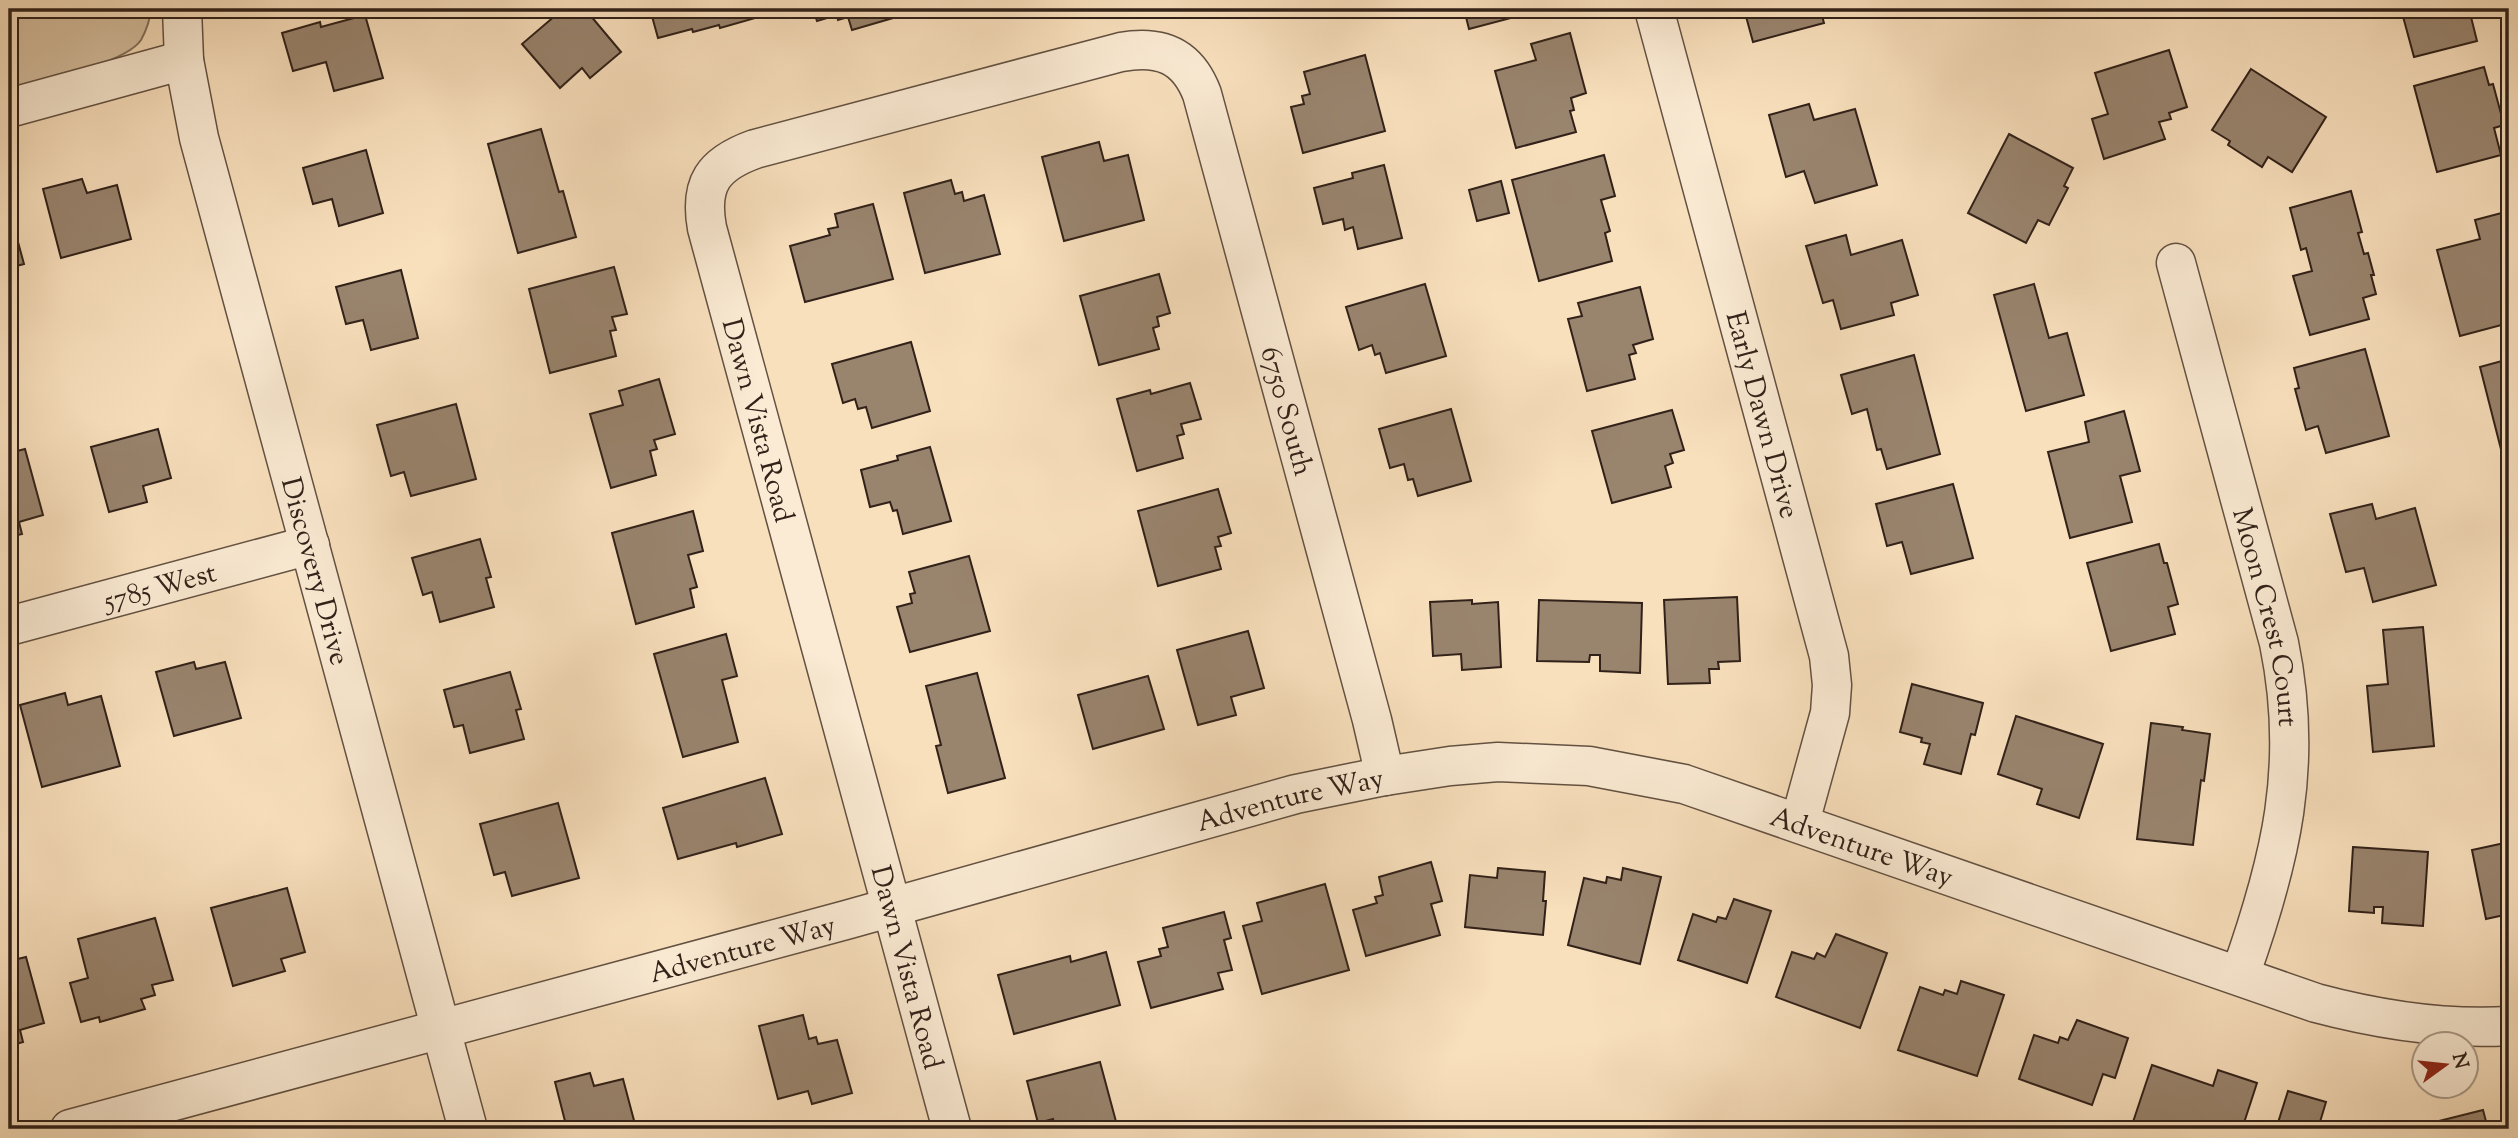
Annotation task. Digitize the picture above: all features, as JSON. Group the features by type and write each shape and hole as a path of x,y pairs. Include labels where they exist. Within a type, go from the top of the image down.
{"street":[{"name":"Discovery Drive","path":"182,9 184,60 199,138 468,1129"},
{"name":"Early Dawn Drive","path":"1654,9 1829,656 1832,685 1830,713 1800,822"},
{"name":"Dawn Vista Road","path":"952,1129 707,228 704,201 706,189 711,177 720,167 755,149 1121,52 1147,49 1173,56"},
{"name":"6750 South","path":"1173,56 1191,72 1202,94 1369,706 1385,776"},
{"path":"9,108 184,60"},
{"name":"Moon Crest Court","path":"2176,263 2279,643 2287,683 2290,766 2285,808 2265,904 2240,975"},
{"name":"5785 West","path":"9,626 310,545"},
{"name":"Adventure Way","path":"71,1129 892,907 1296,794 1385,776 1498,762 1589,766 1684,784 2316,1003 2360,1015 2447,1027 2509,1026"}],"shaded area":[{"path":"9,9 151,9 141,40 132,49 100,64 9,88"}],"building":[{"path":"563,9 585,9 621,52 590,78 582,68 560,88 522,44"},
{"path":"650,9 764,9 766,15 720,28 719,25 693,32 692,29 658,38"},
{"path":"813,9 890,9 893,18 852,30 848,17 838,20 837,15 817,21"},
{"path":"1464,9 1529,9 1530,13 1469,29"},
{"path":"1744,9 1820,9 1824,23 1753,42"},
{"path":"2401,9 2469,9 2477,41 2414,57"},
{"path":"365,15 383,78 334,91 326,62 293,71 282,33 320,22 321,27"},
{"path":"1570,33 1586,93 1571,98 1574,110 1570,111 1576,132 1516,148 1495,71 1536,60 1531,44"},
{"path":"2169,50 2187,107 2169,113 2171,119 2159,122 2165,139 2104,159 2092,119 2108,114 2095,73"},
{"path":"1365,55 1385,131 1303,153 1291,107 1304,104 1302,96 1310,94 1304,72"},
{"path":"2484,67 2489,85 2493,84 2504,125 2494,128 2501,155 2437,172 2414,86"},
{"path":"2251,69 2326,117 2292,172 2268,157 2262,167 2228,145 2230,141 2212,130"},
{"path":"1809,104 1814,120 1855,109 1877,185 1815,203 1804,171 1786,177 1769,115"},
{"path":"541,129 559,192 563,191 576,237 518,253 488,144"},
{"path":"2009,134 2073,168 2064,186 2068,188 2049,225 2038,220 2026,243 1968,213"},
{"path":"1099,142 1104,161 1128,155 1144,220 1064,241 1042,157"},
{"path":"366,150 383,213 339,226 332,199 313,204 303,168"},
{"path":"1604,155 1615,196 1601,200 1610,231 1605,233 1612,261 1539,281 1512,180"},
{"path":"1384,165 1402,238 1358,249 1353,227 1345,230 1343,219 1323,224 1314,188 1353,178 1352,173"},
{"path":"82,179 87,193 117,185 131,239 61,258 43,189"},
{"path":"951,180 955,194 962,192 964,201 984,195 1000,254 925,273 904,193"},
{"path":"1501,181 1509,213 1477,221 1469,190"},
{"path":"2351,191 2362,232 2358,233 2364,254 2368,253 2374,275 2371,275 2376,294 2363,298 2369,319 2310,335 2293,276 2312,271 2306,248 2301,250 2290,208"},
{"path":"873,204 893,279 805,302 790,246 830,235 828,229 838,227 835,214"},
{"path":"9,209 24,264 9,268"},
{"path":"2509,211 2509,323 2460,336 2437,250 2480,239 2475,220"},
{"path":"1846,235 1851,255 1902,240 1918,295 1891,303 1894,315 1841,329 1833,300 1823,303 1806,246"},
{"path":"614,267 627,314 612,317 616,330 610,331 616,356 550,373 529,289"},
{"path":"401,270 418,338 371,350 363,320 346,324 336,287"},
{"path":"1159,274 1170,313 1157,317 1159,326 1153,328 1159,349 1099,365 1080,296"},
{"path":"1425,284 1446,356 1386,373 1380,353 1375,355 1372,345 1359,350 1346,307"},
{"path":"2034,284 2049,338 2067,333 2084,395 2026,411 1994,295"},
{"path":"1640,287 1653,339 1633,345 1636,353 1629,355 1635,379 1587,391 1568,319 1582,316 1578,303"},
{"path":"911,342 930,411 872,428 866,407 858,409 855,399 843,403 832,364"},
{"path":"2365,349 2389,436 2326,453 2318,426 2306,430 2295,389 2299,388 2294,368"},
{"path":"1914,355 1940,454 1887,469 1881,449 1877,450 1867,409 1852,414 1841,375"},
{"path":"2509,359 2509,464 2505,465 2480,367"},
{"path":"659,379 675,434 654,440 657,449 650,451 656,475 611,488 590,414 623,405 619,391"},
{"path":"1190,383 1201,419 1181,424 1184,434 1177,436 1183,458 1137,471 1117,399 1150,390 1151,394"},
{"path":"456,404 476,479 411,496 404,472 391,476 377,425"},
{"path":"1451,409 1471,481 1418,496 1413,479 1408,480 1404,464 1390,468 1379,429"},
{"path":"1672,410 1684,450 1670,454 1673,463 1665,466 1671,487 1612,503 1592,431"},
{"path":"2124,411 2140,471 2120,476 2132,522 2070,538 2048,452 2089,442 2085,422"},
{"path":"158,429 171,478 143,486 147,502 109,512 91,447"},
{"path":"930,447 951,521 903,534 897,510 893,511 890,502 870,507 861,470 898,460 897,456"},
{"path":"25,449 43,515 19,522 22,534 9,537 9,453"},
{"path":"1953,484 1973,558 1911,574 1902,542 1887,546 1876,504"},
{"path":"1218,489 1231,533 1218,537 1221,546 1215,547 1221,569 1158,586 1138,511"},
{"path":"2372,504 2376,519 2415,508 2436,585 2373,602 2364,568 2346,572 2330,514"},
{"path":"693,511 703,551 688,555 697,587 690,589 694,607 636,624 612,533"},
{"path":"480,539 491,577 486,578 494,607 440,622 432,592 423,595 412,558"},
{"path":"2159,544 2178,604 2168,607 2175,634 2111,651 2087,563"},
{"path":"969,556 990,631 910,652 897,607 912,603 910,594 915,593 909,572"},
{"path":"1737,597 1740,661 1718,662 1719,669 1709,669 1710,683 1668,684 1664,600"},
{"path":"1472,600 1472,604 1498,602 1501,667 1462,670 1461,654 1433,656 1430,602"},
{"path":"1539,600 1642,603 1640,673 1600,671 1600,655 1590,655 1589,662 1537,661"},
{"path":"2423,627 2434,746 2373,752 2367,686 2388,684 2383,630"},
{"path":"1248,631 1264,688 1231,697 1236,715 1198,725 1177,650"},
{"path":"726,634 737,676 722,680 738,742 683,757 654,654"},
{"path":"194,662 196,669 225,662 241,718 174,736 156,672"},
{"path":"510,672 521,709 516,710 524,739 470,753 463,725 454,727 444,690"},
{"path":"977,673 1005,778 948,793 936,746 941,745 926,686"},
{"path":"1148,676 1164,729 1093,749 1078,695"},
{"path":"1912,684 1983,703 1975,735 1971,734 1961,774 1924,764 1930,744 1921,742 1922,738 1900,732"},
{"path":"65,693 68,705 101,696 120,766 42,787 20,705"},
{"path":"2016,716 2103,744 2079,818 2037,804 2042,789 1998,774"},
{"path":"2151,723 2210,734 2193,845 2137,839"},
{"path":"765,778 782,834 737,847 736,843 678,859 663,808"},
{"path":"558,803 579,878 512,896 505,872 494,875 480,824"},
{"path":"2509,842 2509,914 2486,919 2472,850"},
{"path":"2353,847 2428,852 2423,926 2382,923 2383,907 2374,907 2374,913 2349,911"},
{"path":"1431,862 1442,901 1431,904 1440,935 1366,956 1353,910 1377,903 1375,897 1383,895 1379,877"},
{"path":"1498,868 1545,872 1543,935 1465,927 1470,875 1497,878"},
{"path":"1623,868 1661,877 1640,964 1568,945 1584,878 1606,883 1607,877 1621,880"},
{"path":"1325,884 1349,970 1262,994 1243,926 1262,921 1257,903"},
{"path":"287,888 305,952 281,959 285,971 233,986 211,908"},
{"path":"1734,899 1771,911 1747,983 1678,960 1693,914 1716,922 1718,917 1726,919"},
{"path":"1224,912 1231,938 1224,940 1232,970 1218,973 1223,989 1151,1008 1138,962 1161,956 1159,949 1168,947 1163,928"},
{"path":"155,918 173,980 152,985 155,995 141,999 145,1009 100,1022 99,1017 81,1022 70,983 88,978 78,939"},
{"path":"1836,934 1887,953 1860,1028 1776,997 1792,952 1814,959 1817,953 1825,957"},
{"path":"1106,952 1120,1005 1014,1034 998,975 1070,956 1071,962"},
{"path":"26,957 44,1023 20,1030 23,1042 9,1046 9,961"},
{"path":"1961,981 2004,995 1977,1076 1898,1050 1920,987 1943,995 1945,990 1957,994"},
{"path":"803,1015 809,1039 816,1037 818,1044 837,1040 852,1093 812,1104 808,1091 778,1099 759,1026"},
{"path":"2077,1020 2128,1038 2115,1078 2103,1074 2092,1105 2019,1079 2034,1035 2058,1043 2060,1037 2068,1040"},
{"path":"1100,1062 1118,1129 1056,1129 1053,1119 1038,1123 1027,1081"},
{"path":"2152,1065 2213,1086 2218,1070 2257,1083 2242,1129 2155,1129 2133,1122"},
{"path":"590,1073 594,1086 623,1079 636,1128 567,1129 555,1082"},
{"path":"2288,1091 2326,1102 2320,1122 2327,1124 2326,1129 2276,1129"},
{"path":"2483,1110 2488,1129 2424,1129 2423,1125"}]}
